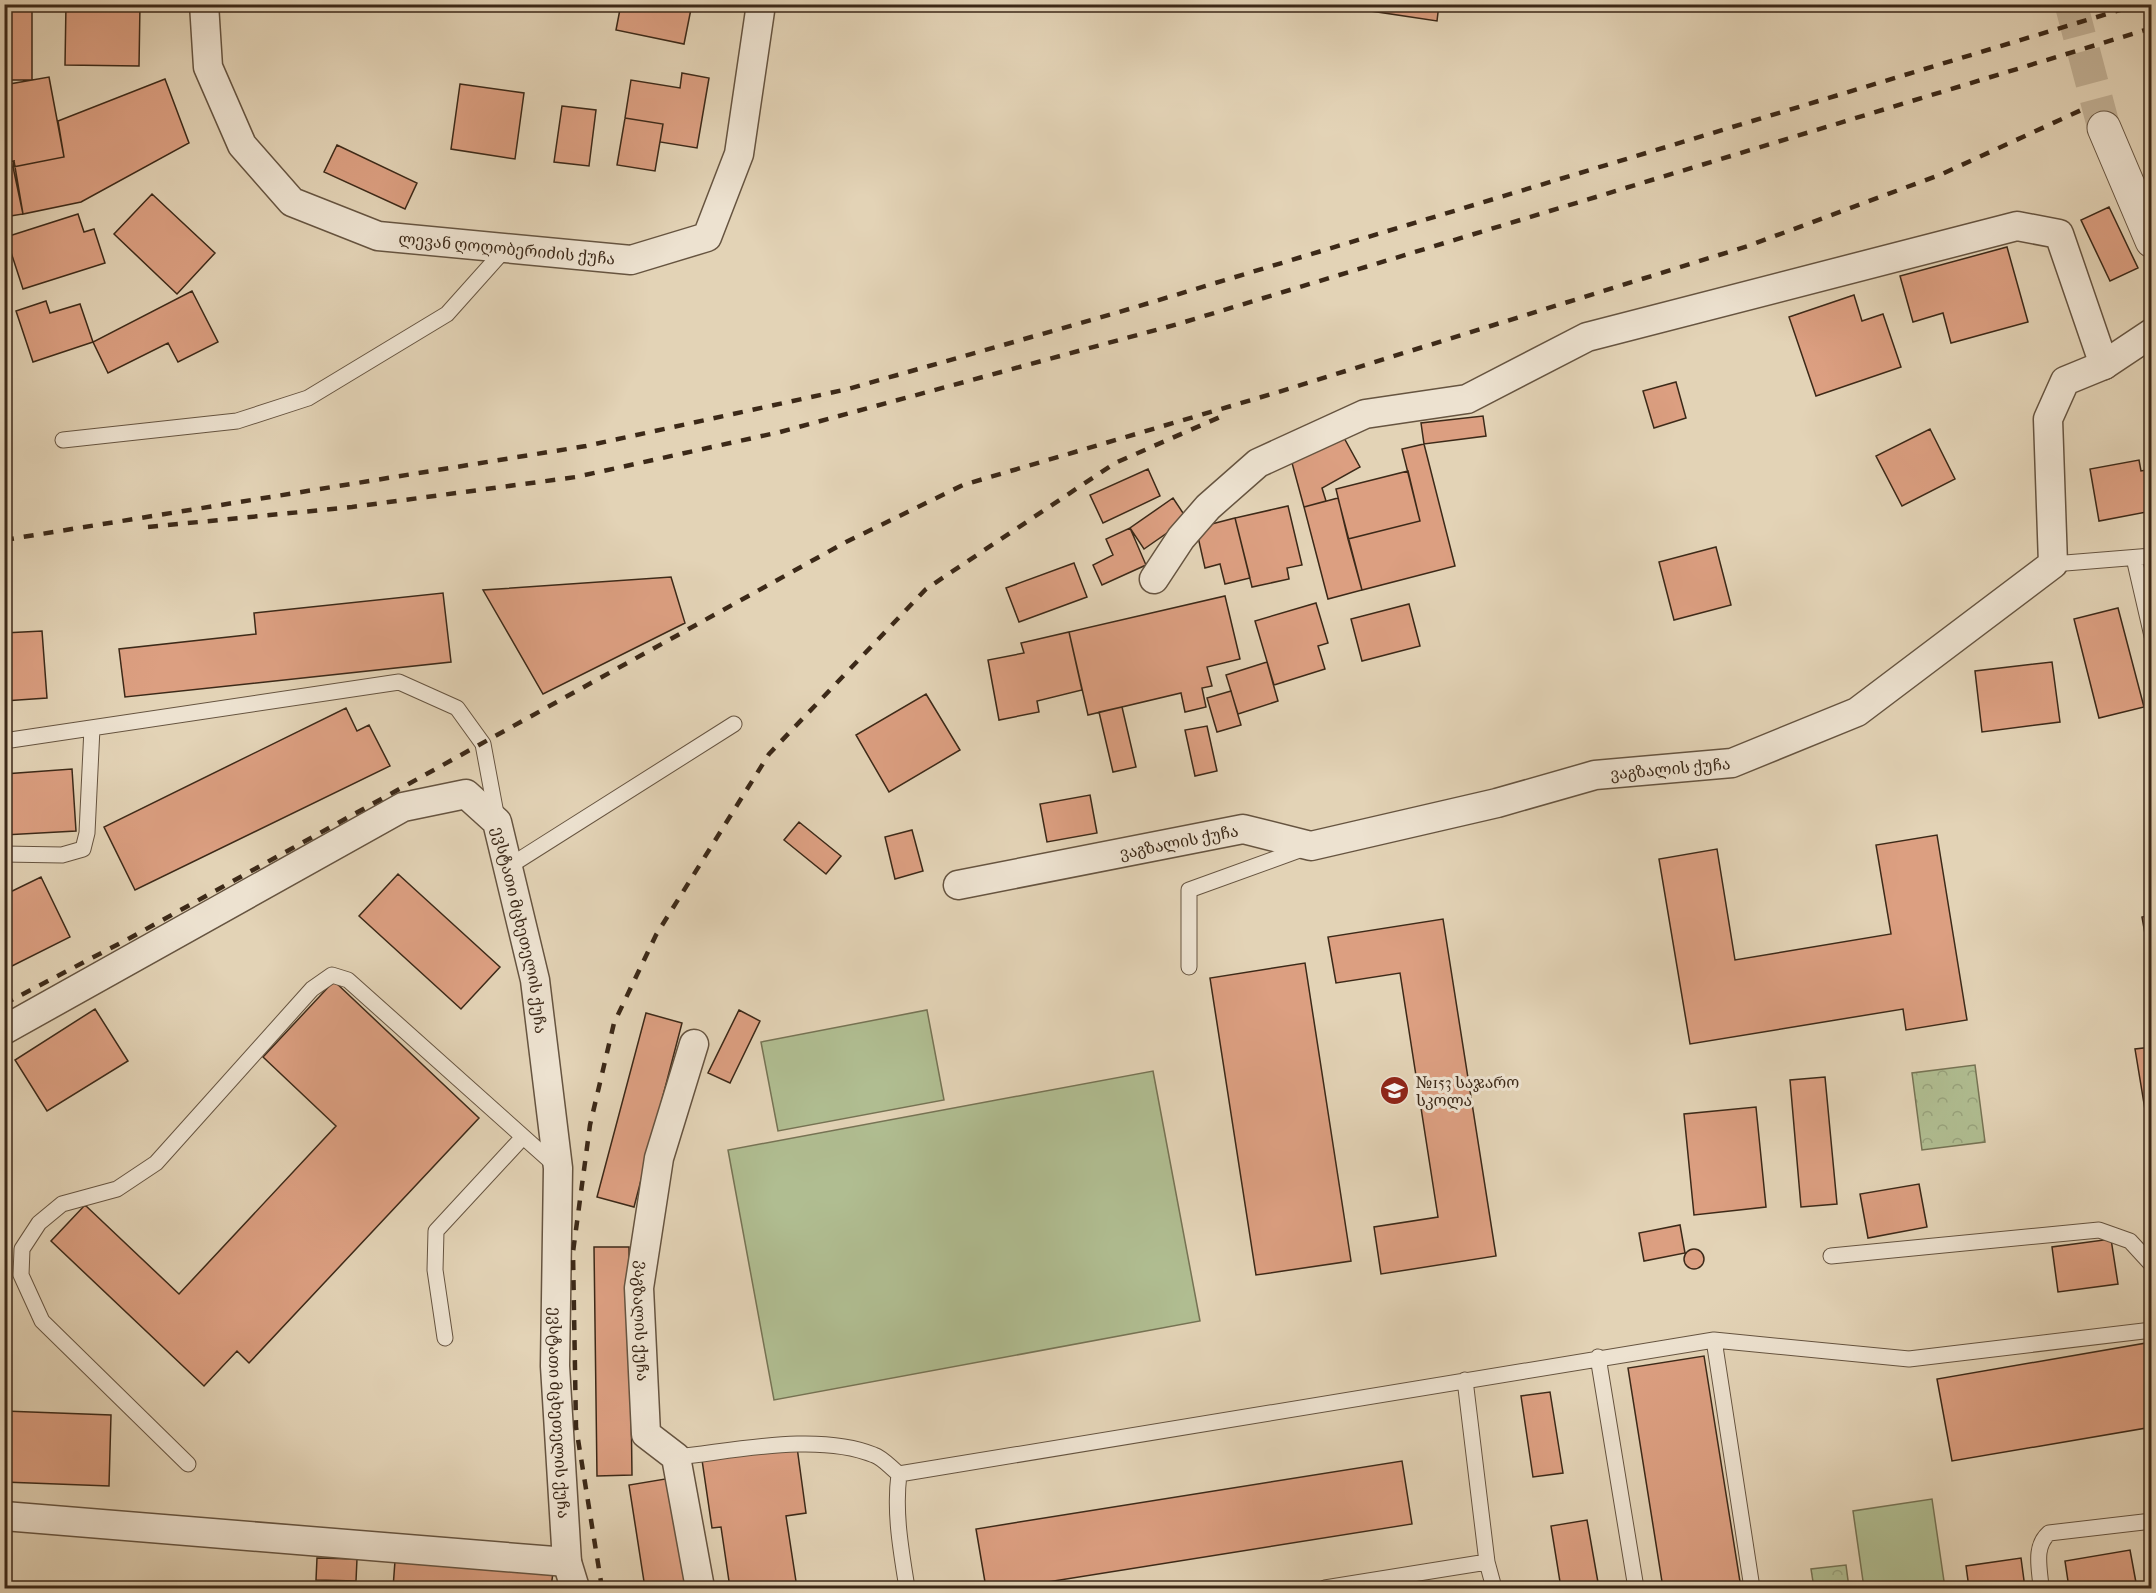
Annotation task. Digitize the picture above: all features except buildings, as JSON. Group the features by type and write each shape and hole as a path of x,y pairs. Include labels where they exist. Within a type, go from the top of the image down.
{"street":[{"name":"ლევან ღოღობერიძის ქუჩა","path":"204,4 208,67 237,135 242,145 292,202 378,236 631,260 707,237 739,154 761,4"},
{"path":"2104,128 2151,241"},
{"path":"1154,579 1181,538 1195,522 1258,463 1365,414 1467,399 1587,338 2017,226 2059,234 2104,364"},
{"path":"2053,564 2048,419 2065,381 2104,364 2151,333"},
{"name":"ვაგზალის ქუჩა","path":"958,885 1243,829 1311,846 1497,803 1595,775 1732,763 1857,712 2053,564"},
{"name":"ევსტათი მცხეთელის ქუჩა","path":"4,1030 403,807 466,794 497,822 535,980 558,1168 555,1366 567,1562 575,1588"},
{"name":"ვაგზალის ქუჩა","path":"676,1457 646,1434 639,1288 659,1158 694,1044"},
{"path":"676,1457 700,1588"},
{"path":"4,1516 567,1562"}],"lane":[{"path":"63,440 237,421 308,398 447,314 506,248"},
{"path":"2053,564 2151,556"},
{"path":"2134,558 2151,636"},
{"path":"4,741 399,682 457,708 483,744 497,822"},
{"path":"508,867 734,724"},
{"path":"4,854 62,855 83,849 87,833 92,728"},
{"path":"1189,967 1189,890 1311,846"},
{"path":"188,1464 42,1321 21,1275 22,1249 39,1223 62,1204 117,1189 156,1163 312,989 332,975 348,980 558,1168"},
{"path":"445,1338 435,1270 436,1231 523,1137"},
{"path":"1831,1256 2099,1230 2130,1241 2151,1265"},
{"path":"676,1457 804,1444 854,1448 877,1456 899,1474 1598,1357 1714,1340 1909,1359 2151,1330"},
{"path":"1714,1340 1752,1588"},
{"path":"1598,1357 1636,1588"},
{"path":"1465,1380 1486,1562 1494,1588"},
{"path":"899,1474 896,1496 898,1532 907,1588"},
{"path":"2041,1588 2038,1550 2042,1539 2049,1533 2151,1521"},
{"path":"1326,1588 1486,1562"}],"green space":[{"path":"927,1010 944,1100 778,1131 761,1042"},
{"path":"1975,1065 1985,1142 1922,1150 1912,1073"},
{"path":"1153,1071 1200,1321 774,1400 728,1150"},
{"path":"1932,1499 1945,1588 1864,1588 1853,1511"},
{"path":"1846,1565 1849,1588 1814,1588 1811,1569"}],"tunnel":[{"path":"2071,4 2104,128"}],"railway":[{"path":"4,540 586,446 848,389 1116,313 2140,4"},
{"path":"148,527 352,507 576,477 780,432 1178,324 2152,28"},
{"path":"4,1004 130,938 846,542 963,485 1275,393 1748,246 1942,174 2088,107"},
{"path":"602,1588 576,1427 573,1252 590,1125 614,1023 656,935 769,754 926,589 1115,463 1220,417"}],"place":[{"name":"№153 საჯარო სკოლა","path":"1395,1091"}]}
